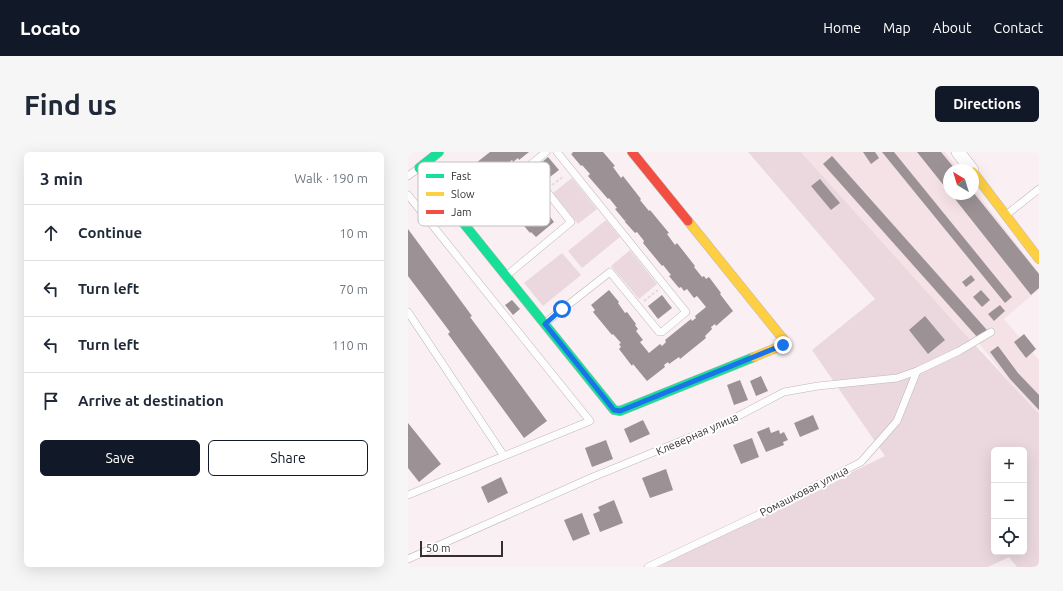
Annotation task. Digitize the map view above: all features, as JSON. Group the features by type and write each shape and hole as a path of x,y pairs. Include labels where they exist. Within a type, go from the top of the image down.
{"street":[{"path":"426,162 439,152"},
{"path":"466,226 614,410 620,411 783,345 784,340 632,152"},
{"path":"958,152 967,164"},
{"path":"979,180 1039,259"}],"lane":[{"path":"535,162 546,152"},
{"path":"545,324 610,272 659,332 662,332 686,312 557,152"},
{"path":"409,174 418,169"},
{"path":"1006,215 1039,189"},
{"path":"408,195 418,207"},
{"path":"506,276 571,222 550,195"},
{"path":"408,495 590,421 433,226"},
{"path":"408,312 504,456"},
{"name":"Клеверная улица","path":"408,559 594,477 725,423 784,392 818,386 897,378 917,371 959,351 991,332"},
{"name":"Ромашковая улица","path":"648,567 762,513 861,462 897,421 917,371"}],"path":[{"path":"550,187 572,170"},
{"path":"638,306 664,284"}],"shaded area":[{"path":"748,152 801,152 1039,414 1039,567 1017,567 1009,557 988,567 658,567 885,456 812,350 875,299"},
{"path":"801,152 945,152 954,164 943,164 943,200 979,200 979,196 1039,273 1039,289 1004,319 1039,360 1039,414 1007,379 977,341 974,344"},
{"path":"572,178 597,209 578,224 553,193"},
{"path":"606,220 620,237 582,268 568,251"},
{"path":"630,250 657,284 639,299 611,266"},
{"path":"562,253 581,275 543,306 524,283"}],"building":[{"path":"490,152 529,152 519,160 518,158 513,162 512,160 510,162 477,162"},
{"path":"572,152 603,152 615,166 613,167 621,178 623,176 641,199 640,200 669,233 667,234 675,245 677,243 702,277 704,276 706,279 709,277 733,311 716,326 715,324 711,327 712,329 705,336 706,338 680,359 679,357 669,364 668,362 664,365 665,367 647,381 633,364 632,366 619,349 621,347 619,344 621,343 613,334 612,335 593,312 595,310 591,305 609,290 619,302 618,303 625,313 627,312 636,324 635,325 638,329 636,331 643,340 640,342 649,353 660,344 662,346 666,342 665,340 691,319 692,321 696,318 695,316 706,307 697,296 694,298 687,289 684,291 681,287 679,288 669,276 671,275 663,265 662,266 643,243 644,241 637,232 635,233 625,222 626,219 625,221 615,209 617,208 609,198 608,199 588,176 590,174 571,154 573,153"},
{"path":"863,152 875,152 879,158 871,164"},
{"path":"882,152 894,152 1012,297 1005,303"},
{"path":"917,152 941,152 951,164 943,164 943,184"},
{"path":"832,156 987,330 978,338 823,164"},
{"path":"548,157 559,170 550,177 550,162 542,162"},
{"path":"820,179 840,203 831,210 811,186"},
{"path":"979,199 1039,274 1039,288 1031,295 956,200"},
{"path":"550,217 554,222 550,225"},
{"path":"524,226 549,226 536,237 531,232 530,233"},
{"path":"408,229 472,316 470,317 547,421 524,438 448,334 450,332 408,276"},
{"path":"971,275 975,280 966,287 962,282"},
{"path":"981,290 990,300 982,307 973,297"},
{"path":"662,295 672,308 658,319 648,306"},
{"path":"512,300 520,309 513,315 505,305"},
{"path":"1000,305 1005,311 994,321 988,314"},
{"path":"925,316 945,340 928,354 909,330"},
{"path":"1024,334 1036,349 1026,358 1014,342"},
{"path":"998,346 1018,373 1039,395 1039,410 1010,379 990,352"},
{"path":"761,376 768,391 756,396 750,381"},
{"path":"740,380 748,400 734,405 727,385"},
{"path":"813,415 819,429 800,437 794,423"},
{"path":"643,420 650,434 630,443 624,429"},
{"path":"408,423 441,464 419,482 408,468"},
{"path":"769,427 771,433 779,430 780,434 784,432 788,440 783,442 784,445 766,452 757,432"},
{"path":"752,438 759,457 741,464 733,445"},
{"path":"606,440 613,459 592,467 585,448"},
{"path":"666,469 673,490 650,498 642,478"},
{"path":"501,477 508,493 488,503 481,487"},
{"path":"614,500 623,523 600,532 593,514 600,511 598,507"},
{"path":"582,513 590,534 573,541 564,520"}],"traffic: fast":[{"path":"426,162 439,152"},
{"path":"466,226 614,410 620,411 754,357"}],"traffic: slow":[{"path":"979,180 1039,259"},
{"path":"688,221 784,340 783,345 754,357"}],"traffic: jam":[{"path":"632,152 688,221"}],"route":[{"path":"562,309 545,324 614,410 617,411 783,345"}]}
